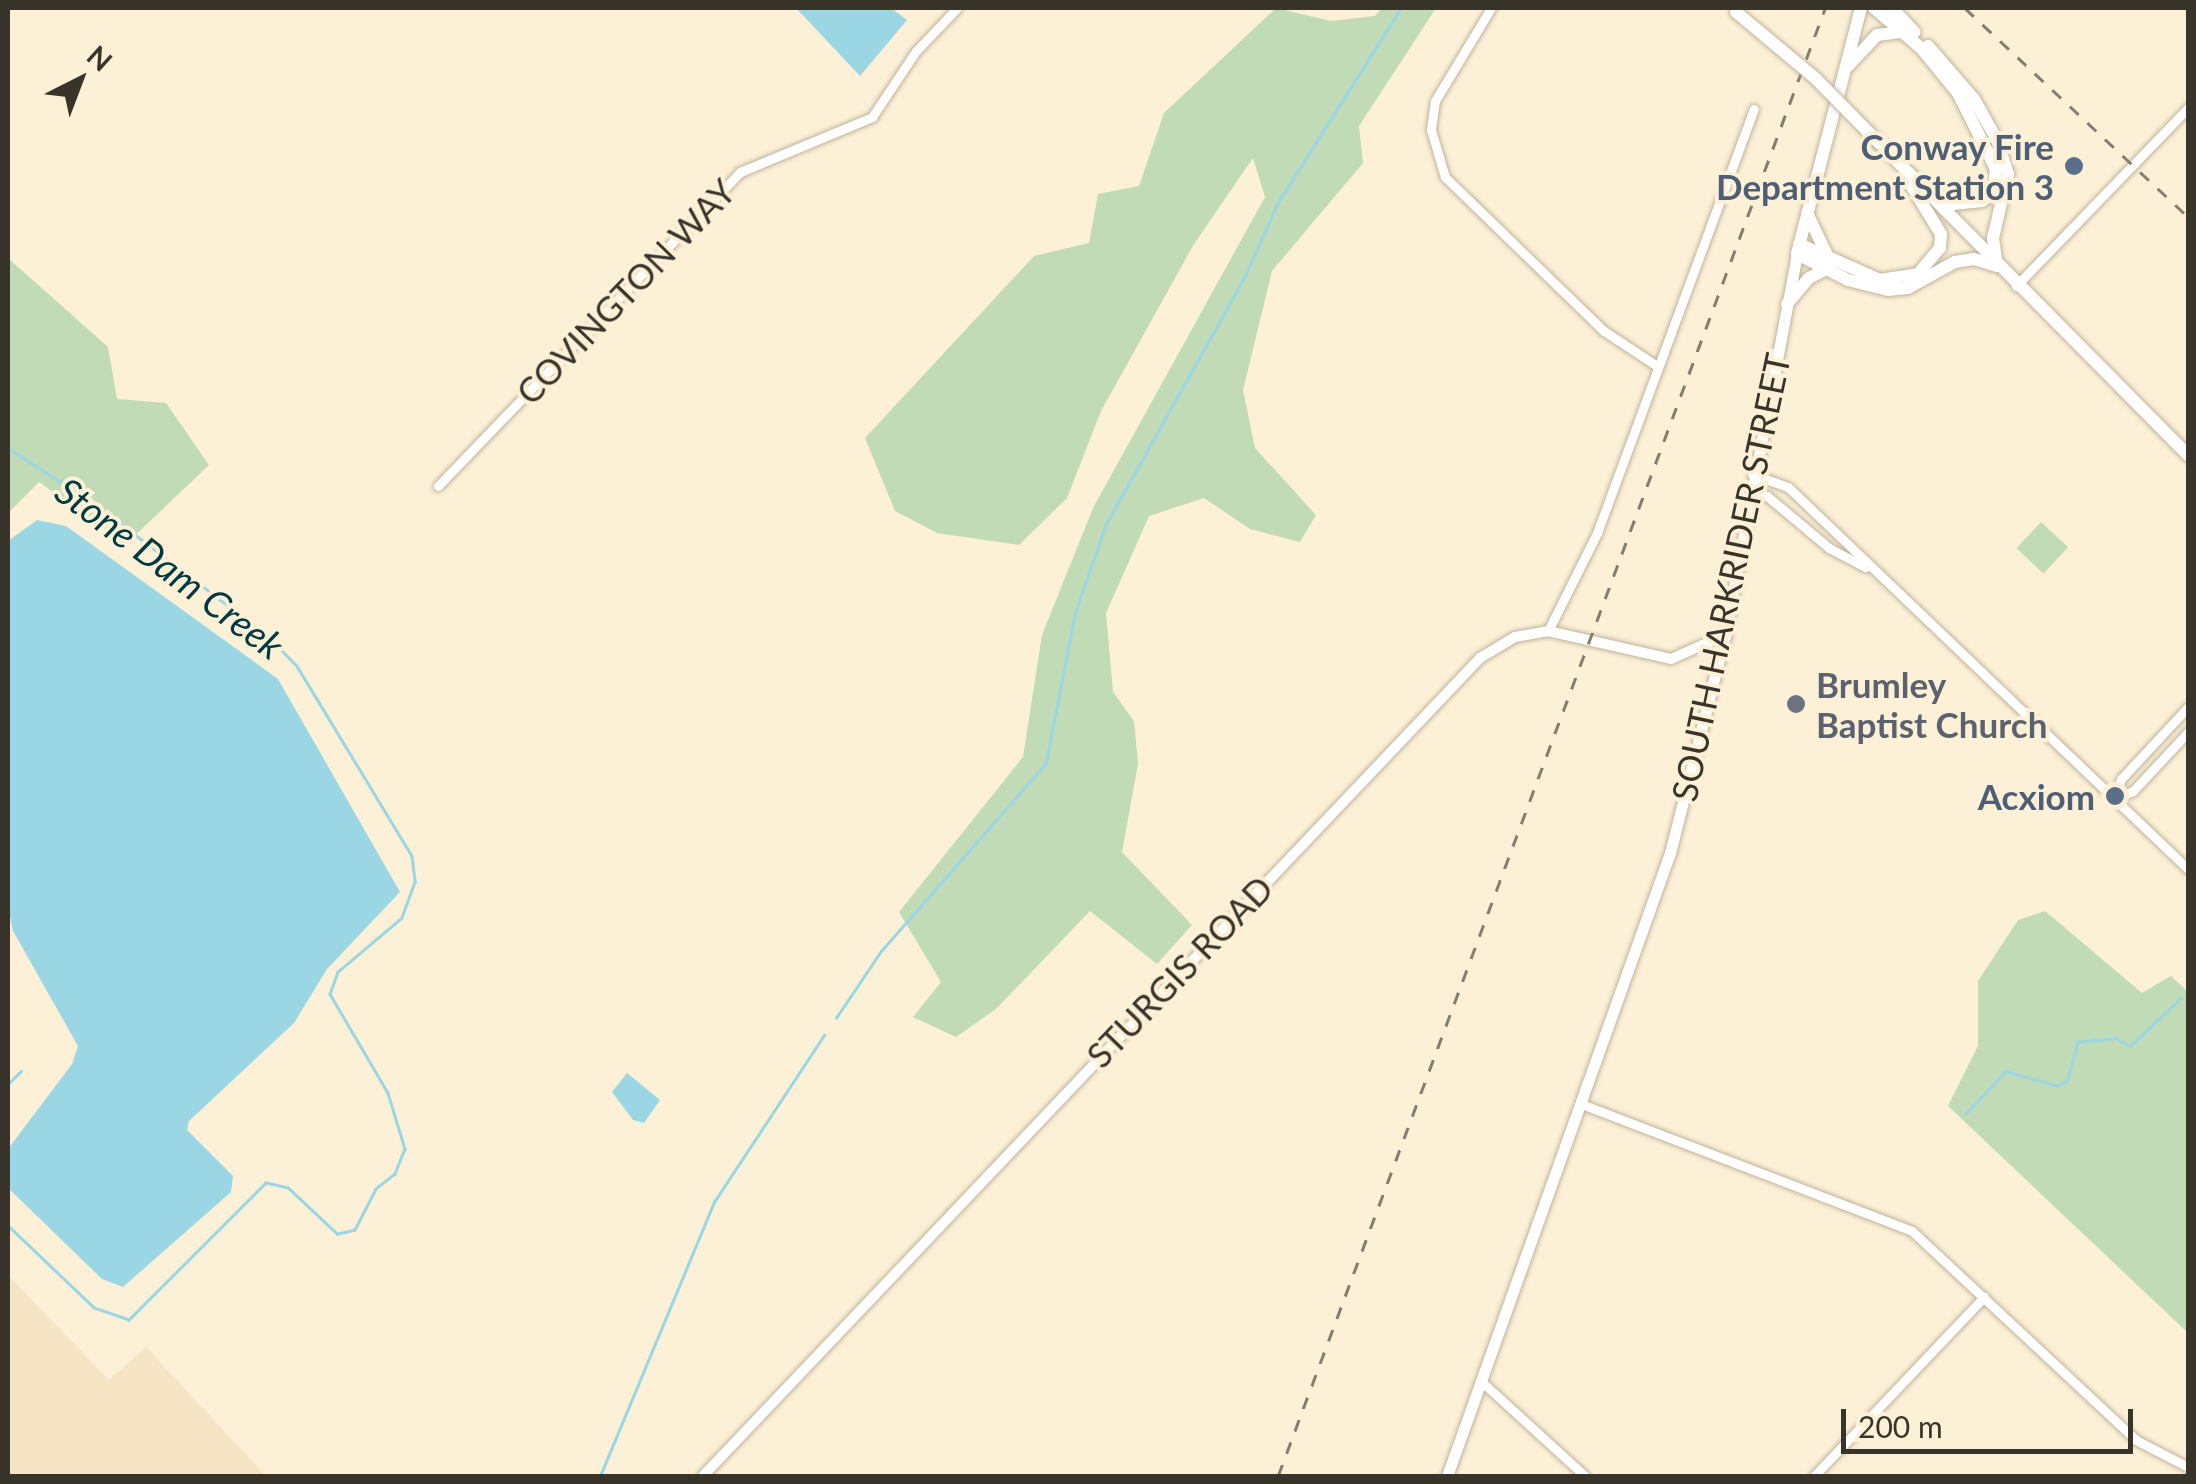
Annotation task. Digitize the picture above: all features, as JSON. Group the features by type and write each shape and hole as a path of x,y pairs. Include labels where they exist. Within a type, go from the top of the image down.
{"main road":[{"name":"SOUTH HARKRIDER STREET","path":"1447,1476 1584,1105 1670,853 1725,635 1748,492 1806,209 1861,8"},
{"path":"1874,8 1904,27 1974,99 1998,142 2008,174 1993,238 1996,266"},
{"path":"1889,8 1958,93 1996,169 1992,194 1982,202 1953,204 1927,193"},
{"path":"1733,10 1816,79 1996,266 2188,454"},
{"path":"1840,76 1866,42 1904,27"},
{"path":"1828,264 1880,280 1918,274 1932,263 1940,234 1895,160"},
{"path":"1806,209 1828,264"},
{"path":"1798,249 1888,290 1908,288 1955,262 1974,259 1996,266"},
{"path":"1787,304 1809,278 1828,264"}],"street":[{"path":"1491,8 1435,100 1431,130 1445,177 1604,331 1657,366"},
{"name":"COVINGTON WAY","path":"438,486 740,172 754,161 850,132 872,117 953,9"},
{"path":"2016,286 2188,108"},
{"path":"1548,631 1597,533 1754,109"},
{"path":"1752,474 1788,487 1868,568 2188,869"},
{"path":"1748,492 1768,496 1829,548 1868,568"},
{"name":"STURGIS ROAD","path":"702,1476 1480,658 1515,637 1548,631 1671,659 1725,635"},
{"path":"2114,798 2121,778 2188,708"},
{"path":"2114,798 2132,791 2188,732"},
{"path":"1584,1105 1894,1222 1984,1297 2136,1440 2188,1467"},
{"path":"1814,1476 1984,1297"},
{"path":"1482,1382 1585,1476"}],"shaded area":[{"path":"8,1275 109,1380 146,1347 266,1476 8,1476"}],"green space":[{"path":"1276,8 1331,21 1375,16 1382,8 1436,8 1359,126 1363,163 1272,271 1243,390 1255,448 1316,515 1300,542 1250,529 1204,498 1149,516 1106,613 1113,692 1134,721 1138,764 1122,852 1192,925 1157,964 1090,911 996,1009 956,1037 913,1017 941,982 899,912 1023,757 1042,635 1093,508 1265,197 1253,158 1194,244 1101,411 1067,498 1019,545 937,533 895,511 865,438 1034,256 1089,243 1098,194 1139,186 1164,113"},
{"path":"8,258 108,347 117,399 166,403 209,465 126,544 39,482 8,513"},
{"path":"2041,522 2068,547 2044,574 2016,548"},
{"path":"2045,911 2142,993 2171,976 2188,992 2188,1333 1948,1106 1978,1046 1978,981 2018,920"}],"water":[{"path":"796,8 891,8 907,20 860,76"},
{"path":"37,520 66,526 278,679 400,892 327,969 294,1023 189,1121 187,1130 233,1176 231,1192 123,1287 102,1279 8,1188 8,1149 72,1064 78,1046 13,931 8,907 8,541"},
{"path":"627,1073 660,1100 644,1123 633,1120 612,1092"}],"waterway":[{"path":"836,1018 881,951 1046,763 1075,613 1106,524 1245,276 1277,204 1401,8"},
{"name":"Stone Dam Creek","path":"8,448 95,504 269,637 297,666 412,856 415,882 402,918 338,972 330,994 388,1093 405,1149 395,1174 376,1189 355,1230 337,1234 288,1188 266,1183 129,1320 94,1308 8,1226"},
{"path":"1966,1113 2006,1071 2058,1086 2067,1080 2078,1042 2116,1038 2130,1046 2181,998"},
{"path":"600,1476 714,1202 824,1035"},
{"name":"Stone Dam Creek","path":"8,1084 21,1071"}],"railway":[{"path":"1278,1476 1825,8"},
{"path":"1965,8 2188,217"}],"place":[{"name":"Conway Fire Department Station 3","path":"2074,166"},
{"name":"Brumley Baptist Church","path":"1796,704"},
{"name":"Acxiom","path":"2115,796"}]}
